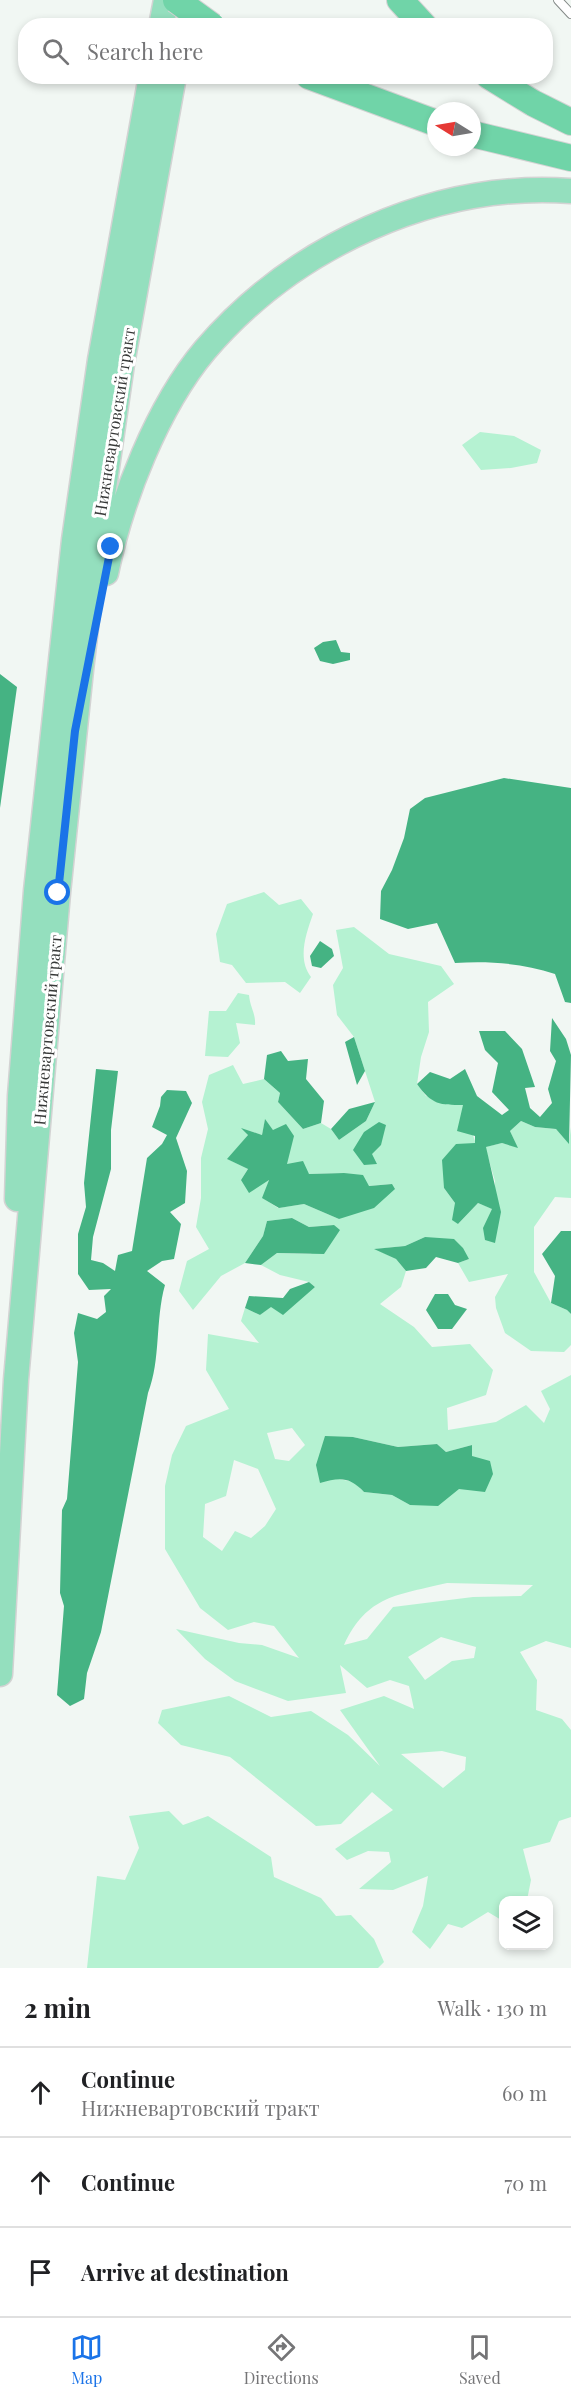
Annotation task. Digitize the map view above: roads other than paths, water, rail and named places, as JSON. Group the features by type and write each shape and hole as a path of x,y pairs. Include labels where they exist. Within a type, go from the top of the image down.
{"highway":[{"path":"176,0 201,18"},
{"path":"400,0 417,18"},
{"path":"331,84 427,120"},
{"path":"502,84 571,122"},
{"path":"481,136 571,158"}],"main road":[{"path":"163,18 166,0"},
{"path":"185,18 188,0"},
{"name":"Нижневартовский тракт","path":"16,1380 20,1096 36,891 74,540 100,360 150,84"},
{"name":"Нижневартовский тракт","path":"0,1674 16,1380 58,893 75,731 96,543 122,364 173,84"},
{"path":"75,731 111,547 126,497 148,443 204,351 243,311 276,283 315,257 359,234 411,212 464,198 513,192 571,191"}],"lane":[{"path":"558,0 571,14"}]}
